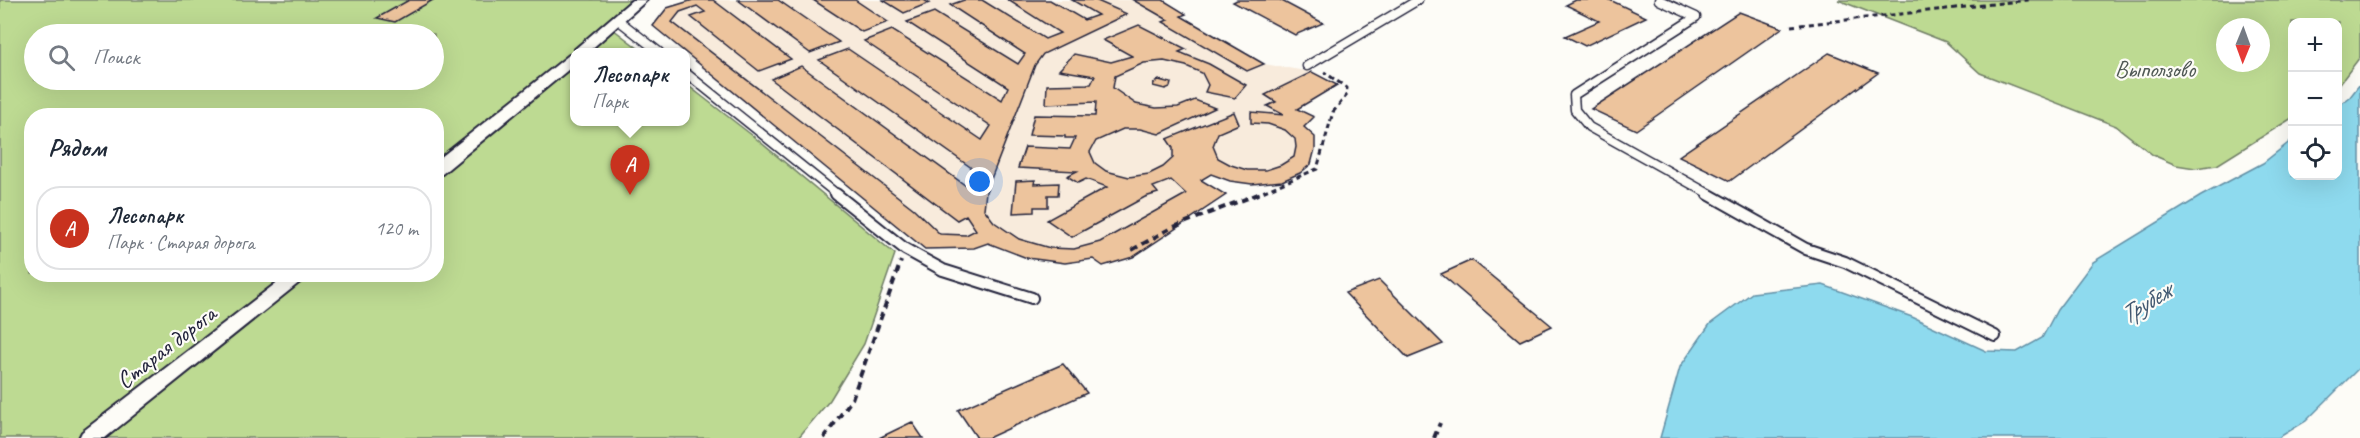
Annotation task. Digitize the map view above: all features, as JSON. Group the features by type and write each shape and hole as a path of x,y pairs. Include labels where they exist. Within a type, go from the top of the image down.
{"street":[{"path":"584,48 640,0"},
{"path":"444,164 570,61"},
{"name":"Старая дорога","path":"90,438 291,282"}],"lane":[{"path":"1309,65 1418,0"},
{"path":"1659,0 1696,17 1574,95 1575,110 1589,127 1806,249 1845,262 1995,336"},
{"path":"617,19 654,48"},
{"path":"690,76 905,249 943,270 1032,298"}],"path":[{"path":"1791,26 2029,0"},
{"path":"1132,250 1171,228 1317,169 1333,112 1347,96 1347,88 1309,65"},
{"path":"824,438 852,399 905,249"},
{"path":"1434,438 1440,423"}],"shaded area":[{"path":"693,0 1163,0 1186,14 1182,17 1264,64 1312,72 1337,85 1297,109 1314,117 1305,127 1315,137 1311,164 1300,173 1282,181 1252,184 1230,181 1211,174 1202,180 1226,195 1133,257 1103,266 1093,259 1065,263 1027,258 988,243 974,248 925,249 690,56 690,48 680,48 653,26 667,8"}],"green space":[{"path":"0,0 638,0 609,26 638,48 570,48 570,126 690,126 690,87 753,136 895,254 864,344 830,400 798,438 0,438"},
{"name":"Выползово","path":"1838,0 2360,0 2360,57 2342,81 2342,18 2288,18 2288,121 2217,165 2195,168 2176,165 2153,155 2116,126 1980,73 1946,42"}],"water":[{"name":"Трубеж","path":"2360,84 2360,367 2306,421 2278,438 1660,438 1680,367 1710,324 1752,293 1823,285 1912,317 1986,351 2017,352 2042,338 2057,310 2093,262 2201,196 2263,163 2288,143 2288,180 2342,180 2342,103"}],"building":[{"path":"409,0 433,0 395,22 377,18"},
{"path":"693,0 713,0 791,59 759,71 691,17 705,12 697,6 680,12 672,22 914,209 940,234 966,235 976,230 966,215 957,220 771,79 801,66 965,185 973,169 819,60 848,49 982,140 991,126 864,41 892,30 1002,100 1008,87 907,22 934,12 1018,64 1025,54 950,5 964,0 982,0 1045,39 1060,33 1008,0 1050,0 1084,20 1098,15 1072,0 1095,0 1127,14 1043,54 1035,65 986,192 984,209 994,222 1019,239 1050,248 1074,249 1100,242 1186,194 1171,180 1153,187 1158,193 1145,197 1072,237 1047,220 1107,187 1086,179 1078,183 1067,176 1077,171 1018,168 1025,147 1070,149 1075,138 1029,135 1034,115 1095,116 1096,102 1046,104 1047,85 1091,84 1095,76 1059,70 1074,54 1111,62 1132,56 1103,40 1139,25 1186,49 1179,52 1209,64 1246,85 1235,98 1205,92 1208,85 1202,73 1186,66 1164,61 1144,63 1115,76 1113,88 1136,104 1156,108 1178,107 1195,100 1215,108 1159,134 1140,129 1123,129 1096,141 1090,152 1095,163 1106,171 1129,177 1149,174 1163,167 1173,158 1173,148 1167,139 1234,112 1239,124 1218,133 1213,146 1218,158 1247,170 1266,170 1281,165 1294,157 1295,139 1285,130 1268,124 1251,123 1251,112 1284,115 1267,106 1276,102 1265,95 1312,72 1337,85 1297,109 1314,117 1304,127 1315,137 1311,164 1300,173 1282,181 1252,184 1230,181 1211,174 1201,180 1226,195 1133,257 1103,266 1093,259 1065,263 1027,258 988,243 974,248 925,249 690,56 690,48 680,48 653,26 667,8"},
{"path":"738,0 778,0 839,42 810,53"},
{"path":"813,0 855,0 888,22 862,32"},
{"path":"883,0 924,0 929,3 904,13"},
{"path":"1133,0 1163,0 1186,14 1181,16 1264,64 1247,71 1163,22 1168,20"},
{"path":"1237,0 1280,0 1323,23 1295,35 1233,2"},
{"path":"1576,0 1610,0 1646,17 1585,46 1565,36 1599,21 1566,5"},
{"path":"1739,12 1782,28 1636,130 1591,109"},
{"path":"1829,53 1878,73 1730,181 1679,156"},
{"path":"1159,80 1171,83 1170,87 1165,89 1153,86"},
{"path":"1035,180 1034,184 1059,183 1058,195 1048,195 1048,207 1034,207 1034,212 1013,213 1016,181"},
{"path":"1472,260 1552,326 1520,341 1441,274"},
{"path":"1379,280 1443,344 1408,358 1345,293"},
{"path":"1063,364 1087,393 988,438 977,438 958,410"},
{"path":"912,422 923,438 879,438"}],"place":[{"name":"Лесопарк","path":"630,195"}]}
